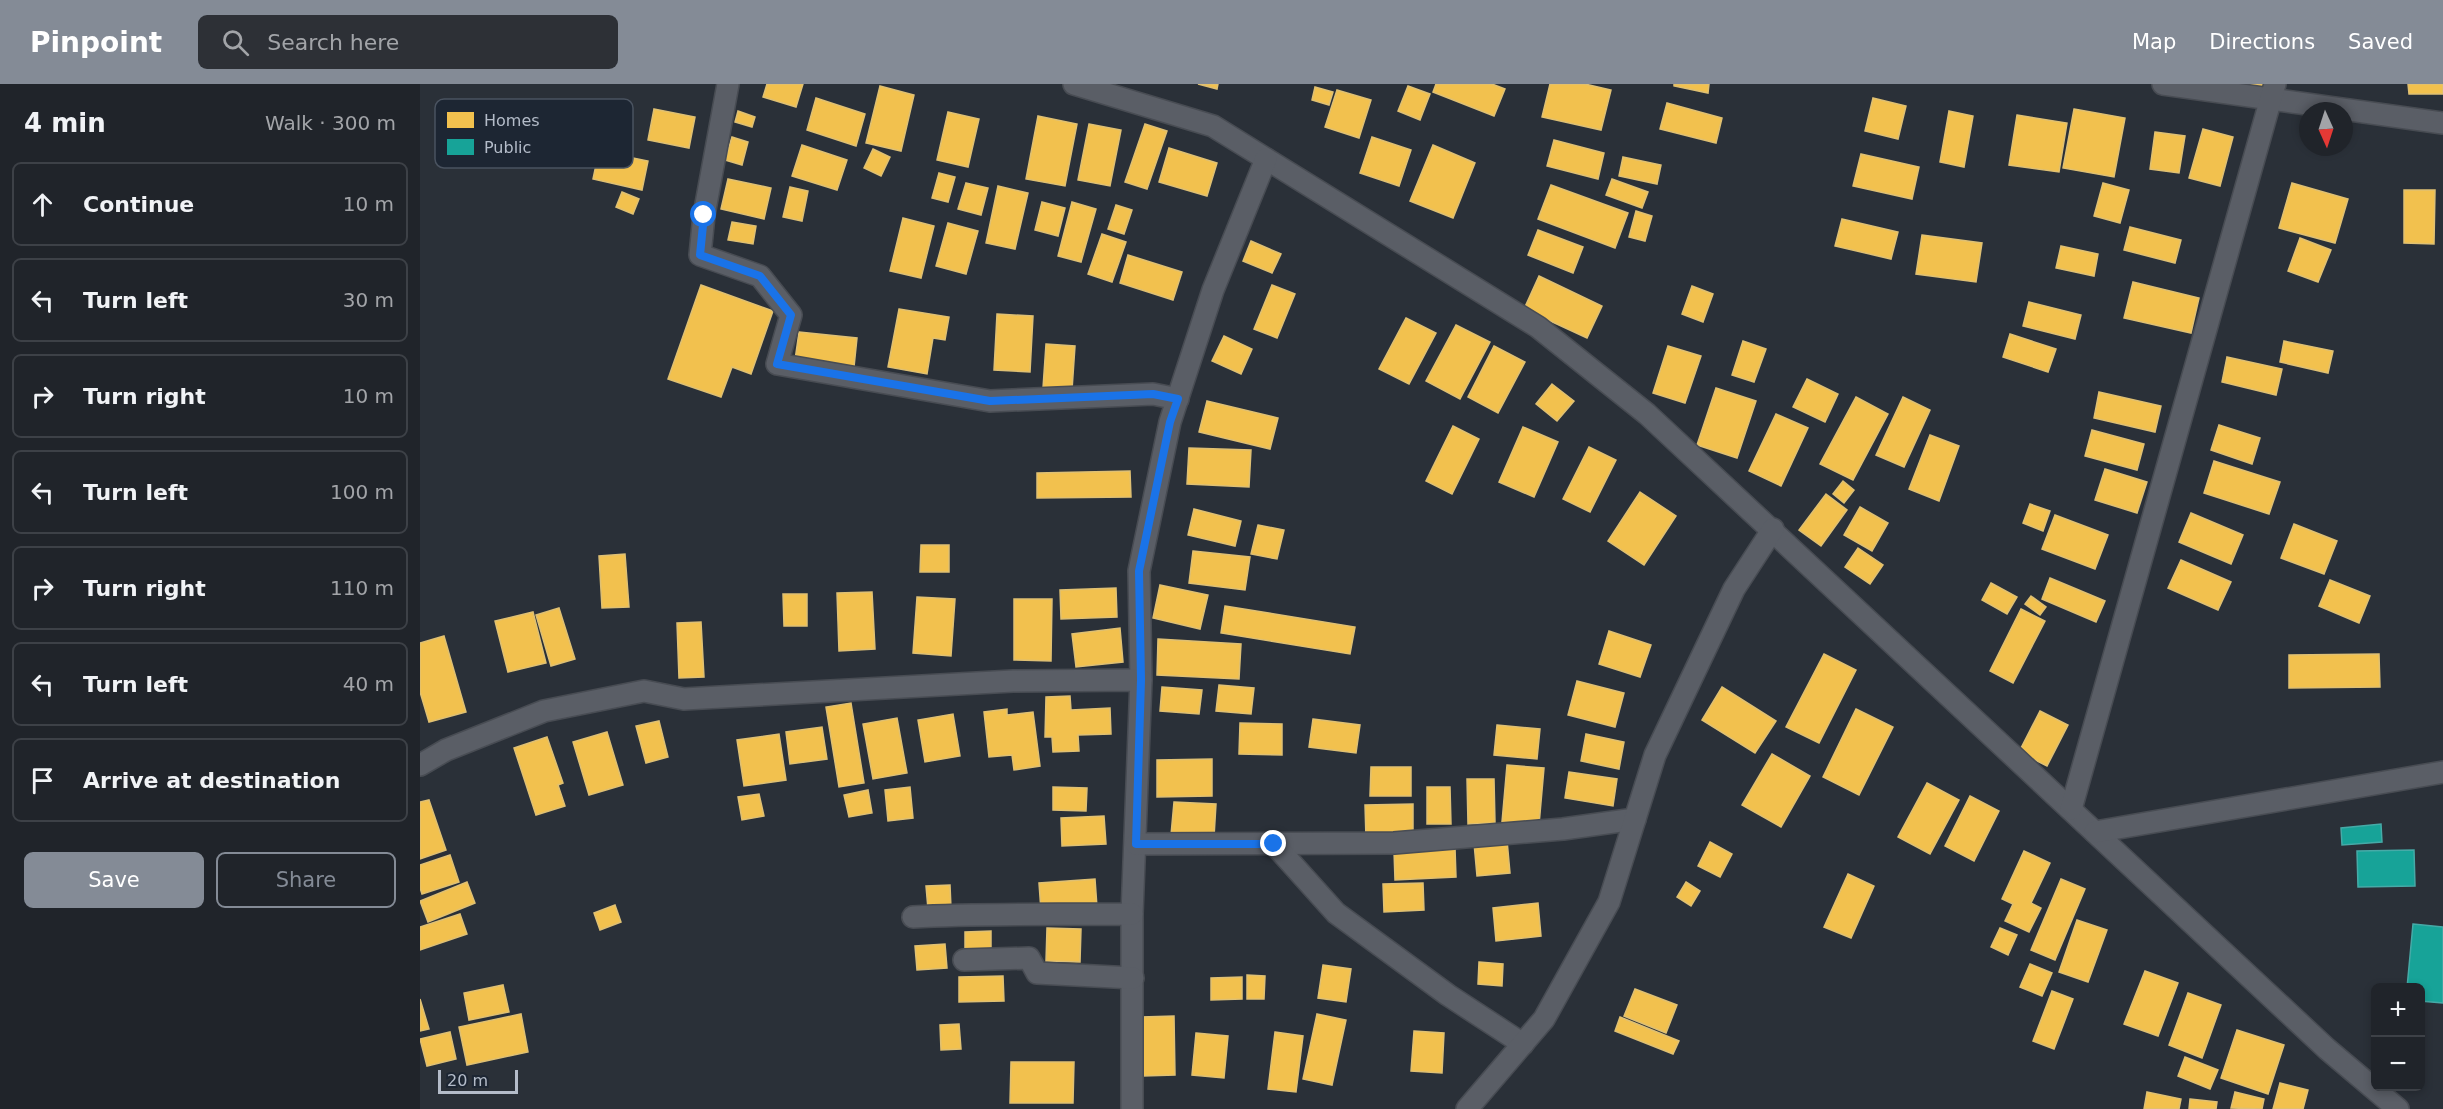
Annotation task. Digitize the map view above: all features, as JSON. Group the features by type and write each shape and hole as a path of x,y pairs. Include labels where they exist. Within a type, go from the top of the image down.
{"street":[{"path":"728,84 704,215 700,255 760,276 791,315 777,364 990,401 1153,394 1178,399"},
{"path":"1074,84 1213,126 1538,327 1647,414 2327,1049 2398,1109"},
{"path":"2163,84 2272,92 2443,123"},
{"path":"2071,809 2272,92"},
{"path":"1132,1109 1132,914 1141,680 1139,571 1170,422 1213,290 1266,159"},
{"path":"1467,1109 1544,1019 1609,902 1655,755 1729,599 1773,530"},
{"path":"420,765 446,750 544,711 644,691 684,699 1013,681 1141,680"},
{"path":"2094,832 2443,772"},
{"path":"1136,844 1395,843 1563,829 1635,819"},
{"path":"1274,844 1336,913 1448,995 1523,1044"},
{"path":"913,917 983,913 1034,916 1132,914"},
{"path":"964,960 1029,958 1037,973 1133,978"}],"building: Homes":[{"path":"767,84 803,84 796,107 763,97"},
{"path":"1198,84 1218,84 1217,89"},
{"path":"1436,84 1492,84 1505,89 1494,116 1433,92"},
{"path":"1550,84 1585,84 1611,90 1601,130 1542,117"},
{"path":"1674,84 1709,84 1708,93 1674,86"},
{"path":"2248,84 2279,84 2278,92 2247,87"},
{"path":"2408,84 2443,84 2443,94 2409,94"},
{"path":"880,86 914,95 901,151 866,143"},
{"path":"1408,86 1430,94 1420,120 1398,111"},
{"path":"1315,87 1333,92 1329,105 1312,100"},
{"path":"1337,90 1371,100 1359,138 1325,127"},
{"path":"816,98 865,114 856,146 807,130"},
{"path":"1873,98 1906,106 1898,139 1865,131"},
{"path":"1667,103 1722,118 1716,143 1660,129"},
{"path":"654,109 695,117 689,148 648,140"},
{"path":"2074,109 2125,118 2114,177 2063,168"},
{"path":"738,111 755,117 752,127 735,122"},
{"path":"1949,111 1973,116 1964,167 1940,162"},
{"path":"948,112 979,119 968,167 937,160"},
{"path":"2017,115 2067,123 2059,172 2009,165"},
{"path":"1038,116 1077,124 1065,186 1026,179"},
{"path":"1089,124 1121,130 1110,186 1078,180"},
{"path":"1145,124 1167,131 1147,189 1125,182"},
{"path":"2203,129 2233,137 2220,186 2189,178"},
{"path":"2155,132 2185,136 2179,173 2150,169"},
{"path":"732,137 748,142 742,165 725,160"},
{"path":"1372,137 1411,150 1399,186 1360,173"},
{"path":"1554,140 1604,153 1598,179 1547,166"},
{"path":"802,145 847,160 837,190 792,176"},
{"path":"1433,145 1475,163 1453,218 1410,201"},
{"path":"1169,148 1217,163 1207,196 1159,182"},
{"path":"873,149 890,157 881,176 864,168"},
{"path":"1861,154 1919,167 1912,199 1853,186"},
{"path":"1623,157 1661,165 1657,184 1619,176"},
{"path":"633,158 648,161 642,190 593,179 595,168 633,168"},
{"path":"939,173 955,177 948,202 932,198"},
{"path":"728,179 771,188 764,219 721,209"},
{"path":"1612,179 1648,192 1642,208 1606,195"},
{"path":"966,183 988,188 981,215 958,209"},
{"path":"2103,183 2129,190 2120,223 2094,216"},
{"path":"2292,183 2348,199 2335,243 2279,228"},
{"path":"1551,185 1628,213 1615,248 1538,219"},
{"path":"998,186 1028,193 1015,249 986,243"},
{"path":"790,187 808,191 802,221 783,217"},
{"path":"2404,190 2435,190 2434,244 2404,243"},
{"path":"622,192 639,199 633,214 616,207"},
{"path":"1042,202 1065,208 1058,236 1035,230"},
{"path":"1072,202 1096,209 1081,262 1058,256"},
{"path":"1116,205 1132,210 1124,234 1108,229"},
{"path":"1636,211 1652,216 1645,241 1629,237"},
{"path":"903,218 934,226 921,278 890,271"},
{"path":"1842,219 1898,232 1891,259 1835,246"},
{"path":"732,222 756,226 753,244 728,240"},
{"path":"948,223 978,231 966,274 936,266"},
{"path":"2130,227 2181,240 2175,263 2124,250"},
{"path":"1538,230 1583,247 1573,273 1528,255"},
{"path":"1102,234 1126,242 1112,282 1088,274"},
{"path":"1922,235 1982,243 1976,282 1916,274"},
{"path":"2300,238 2331,250 2318,282 2288,271"},
{"path":"1251,241 1281,254 1272,273 1243,261"},
{"path":"2061,246 2098,254 2094,276 2056,268"},
{"path":"1128,255 1182,272 1173,300 1120,283"},
{"path":"1539,276 1602,306 1587,338 1524,309"},
{"path":"2133,282 2199,298 2191,333 2124,318"},
{"path":"701,285 773,311 751,374 732,367 721,397 668,379"},
{"path":"1272,285 1295,294 1277,338 1254,329"},
{"path":"1692,286 1713,294 1703,322 1682,314"},
{"path":"2029,302 2081,315 2075,339 2023,326"},
{"path":"899,309 949,317 945,340 933,338 927,374 888,367"},
{"path":"997,314 1033,316 1030,372 994,370"},
{"path":"1406,318 1436,333 1409,384 1379,369"},
{"path":"1456,325 1490,342 1460,399 1426,381"},
{"path":"799,332 857,338 854,367 795,360"},
{"path":"2010,334 2056,349 2048,372 2003,357"},
{"path":"1224,336 1252,349 1241,374 1212,361"},
{"path":"1743,341 1766,349 1754,382 1732,375"},
{"path":"2284,341 2333,351 2328,373 2280,362"},
{"path":"1046,344 1075,346 1072,390 1043,388"},
{"path":"1494,346 1525,362 1498,413 1468,397"},
{"path":"1668,346 1701,356 1685,403 1653,393"},
{"path":"2227,357 2282,369 2276,395 2222,382"},
{"path":"1807,379 1838,394 1825,422 1793,407"},
{"path":"1552,384 1574,401 1557,421 1536,404"},
{"path":"1716,388 1756,401 1737,458 1697,445"},
{"path":"2099,392 2161,406 2155,432 2094,418"},
{"path":"1856,397 1888,414 1853,480 1820,464"},
{"path":"1903,397 1930,410 1904,467 1876,455"},
{"path":"1207,401 1278,418 1270,449 1199,432"},
{"path":"1776,414 1808,428 1781,486 1749,471"},
{"path":"2219,425 2260,438 2252,464 2211,450"},
{"path":"1453,426 1479,439 1452,494 1426,481"},
{"path":"1523,427 1558,442 1534,497 1499,482"},
{"path":"2092,430 2144,444 2137,470 2085,456"},
{"path":"1930,435 1959,446 1939,501 1909,489"},
{"path":"1589,447 1616,460 1590,512 1563,499"},
{"path":"1189,448 1251,450 1249,487 1187,484"},
{"path":"2214,461 2280,482 2269,514 2204,493"},
{"path":"2105,469 2147,482 2137,513 2095,500"},
{"path":"1130,471 1131,497 1037,498 1037,473"},
{"path":"1843,481 1854,490 1844,503 1833,494"},
{"path":"1640,492 1676,516 1644,565 1608,541"},
{"path":"1826,494 1847,510 1821,546 1799,530"},
{"path":"2030,504 2050,511 2043,531 2023,523"},
{"path":"1860,507 1888,523 1872,551 1844,535"},
{"path":"1194,509 1241,521 1235,546 1188,535"},
{"path":"2191,513 2243,535 2231,564 2179,542"},
{"path":"2055,515 2108,535 2095,569 2042,549"},
{"path":"2294,524 2337,541 2324,574 2281,558"},
{"path":"1258,525 1284,530 1277,559 1251,554"},
{"path":"921,545 949,545 949,572 920,572"},
{"path":"1858,548 1883,565 1870,584 1845,567"},
{"path":"1193,551 1250,557 1245,590 1189,583"},
{"path":"625,554 629,607 602,608 599,556"},
{"path":"2181,560 2231,582 2218,610 2168,588"},
{"path":"2050,578 2105,601 2096,622 2042,599"},
{"path":"2330,580 2370,596 2359,623 2319,606"},
{"path":"1991,583 2017,597 2007,614 1982,600"},
{"path":"1160,585 1208,595 1200,629 1153,618"},
{"path":"1116,588 1117,617 1061,619 1060,590"},
{"path":"872,592 875,649 839,651 837,593"},
{"path":"783,594 807,594 807,626 784,626"},
{"path":"2031,596 2046,607 2040,615 2025,604"},
{"path":"917,597 955,599 951,656 913,653"},
{"path":"1014,599 1052,599 1051,661 1014,660"},
{"path":"1225,606 1355,627 1350,654 1221,633"},
{"path":"559,608 575,659 551,666 536,615"},
{"path":"2021,609 2045,621 2013,683 1990,671"},
{"path":"533,612 546,663 508,672 495,621"},
{"path":"701,622 704,677 679,678 677,623"},
{"path":"1120,628 1123,662 1076,667 1072,634"},
{"path":"1609,631 1651,645 1640,677 1599,664"},
{"path":"444,636 466,712 429,722 420,692 420,643"},
{"path":"1158,639 1241,644 1239,679 1157,675"},
{"path":"1824,654 1856,670 1819,743 1786,727"},
{"path":"2379,654 2380,687 2289,688 2289,655"},
{"path":"1577,681 1624,693 1615,727 1568,715"},
{"path":"1219,685 1254,688 1251,714 1216,711"},
{"path":"1162,687 1202,690 1199,714 1160,711"},
{"path":"1722,687 1776,721 1755,753 1702,720"},
{"path":"1070,696 1071,710 1110,708 1111,734 1078,735 1079,751 1053,752 1052,737 1045,737 1046,697"},
{"path":"851,703 864,783 839,787 826,707"},
{"path":"1007,709 1007,715 1033,712 1040,766 1014,770 1012,755 989,757 984,712"},
{"path":"1856,709 1893,727 1859,795 1823,777"},
{"path":"2040,711 2068,725 2047,766 2019,752"},
{"path":"953,714 960,756 925,762 918,720"},
{"path":"897,718 907,773 873,779 863,724"},
{"path":"1313,719 1360,725 1356,753 1309,747"},
{"path":"659,721 668,757 646,763 636,726"},
{"path":"1240,723 1282,724 1282,755 1239,754"},
{"path":"1497,725 1540,729 1537,759 1494,755"},
{"path":"822,727 827,759 790,764 786,732"},
{"path":"607,732 623,785 589,795 573,742"},
{"path":"779,734 786,780 744,786 737,740"},
{"path":"1586,734 1624,742 1619,769 1581,761"},
{"path":"547,737 563,783 558,785 565,806 536,815 514,748"},
{"path":"1772,754 1810,776 1781,827 1742,805"},
{"path":"1212,759 1212,796 1157,797 1157,760"},
{"path":"1507,765 1544,768 1539,825 1502,822"},
{"path":"1371,767 1411,767 1411,796 1370,796"},
{"path":"1569,772 1617,779 1613,806 1565,798"},
{"path":"1467,779 1494,779 1495,823 1468,824"},
{"path":"1927,783 1959,800 1930,854 1898,837"},
{"path":"910,787 913,818 888,821 885,790"},
{"path":"1053,787 1087,788 1086,811 1053,810"},
{"path":"1427,787 1450,787 1451,824 1427,824"},
{"path":"868,790 872,813 849,817 844,795"},
{"path":"759,794 764,816 742,820 738,797"},
{"path":"1970,796 1999,811 1974,861 1945,846"},
{"path":"429,800 446,850 420,859 420,802"},
{"path":"1174,802 1216,804 1214,837 1171,835"},
{"path":"1413,804 1413,837 1366,838 1365,805"},
{"path":"1104,816 1106,844 1062,846 1061,818"},
{"path":"1507,840 1510,873 1477,876 1474,843"},
{"path":"1710,842 1732,854 1720,877 1698,866"},
{"path":"1455,848 1456,877 1395,880 1394,851"},
{"path":"2024,851 2050,863 2031,903 2041,908 2029,932 2005,921 2013,904 2002,899"},
{"path":"450,855 459,882 422,894 420,865"},
{"path":"1848,874 1874,886 1851,938 1824,927"},
{"path":"1095,879 1097,907 1041,911 1039,883"},
{"path":"2061,879 2085,889 2055,960 2031,950"},
{"path":"467,882 475,903 428,922 420,901"},
{"path":"1686,882 1700,891 1691,906 1677,897"},
{"path":"1423,883 1424,910 1384,912 1383,884"},
{"path":"950,885 951,908 928,909 926,886"},
{"path":"1538,903 1541,936 1496,941 1493,908"},
{"path":"615,905 621,922 600,930 594,913"},
{"path":"460,914 467,934 420,950 420,927"},
{"path":"2077,920 2107,930 2088,982 2059,972"},
{"path":"1047,928 1081,929 1080,962 1046,961"},
{"path":"2000,928 2017,935 2008,955 1991,947"},
{"path":"991,931 991,951 965,952 965,932"},
{"path":"945,944 947,968 917,970 915,946"},
{"path":"1479,962 1503,964 1502,986 1478,984"},
{"path":"2030,964 2052,973 2042,996 2020,987"},
{"path":"1323,965 1351,969 1346,1002 1318,998"},
{"path":"2145,971 2178,983 2158,1036 2124,1024"},
{"path":"1247,975 1265,976 1264,999 1247,999"},
{"path":"1003,976 1004,1001 959,1002 959,977"},
{"path":"1242,977 1242,999 1211,1000 1211,978"},
{"path":"503,985 509,1012 469,1020 464,993"},
{"path":"1635,989 1677,1005 1666,1033 1624,1016"},
{"path":"2052,991 2073,999 2054,1049 2033,1041"},
{"path":"2188,993 2221,1005 2202,1058 2169,1045"},
{"path":"420,999 429,1029 420,1031"},
{"path":"521,1014 528,1052 467,1065 459,1027"},
{"path":"1317,1014 1346,1020 1332,1085 1303,1079"},
{"path":"1174,1016 1175,1075 1143,1076 1141,1017"},
{"path":"1620,1017 1679,1041 1673,1054 1615,1031"},
{"path":"959,1024 961,1049 941,1050 940,1025"},
{"path":"2237,1030 2284,1045 2268,1094 2221,1078"},
{"path":"1414,1031 1444,1033 1442,1073 1411,1071"},
{"path":"450,1032 456,1059 427,1066 420,1039"},
{"path":"1275,1032 1303,1036 1296,1092 1268,1089"},
{"path":"1196,1033 1228,1036 1224,1078 1192,1075"},
{"path":"2185,1057 2218,1070 2210,1089 2178,1076"},
{"path":"1011,1062 1074,1062 1073,1103 1010,1103"},
{"path":"2280,1083 2308,1090 2303,1109 2273,1109"},
{"path":"2147,1092 2181,1099 2179,1109 2144,1109"},
{"path":"2235,1092 2264,1099 2262,1109 2231,1108"},
{"path":"2190,1099 2217,1102 2216,1109 2189,1109"}],"building: Public":[{"path":"2381,824 2382,842 2342,845 2341,828"},
{"path":"2414,850 2415,886 2358,887 2357,851"},
{"path":"2413,924 2443,927 2443,1003 2425,1001 2425,983 2407,983"}],"route":[{"path":"704,215 700,255 760,276 791,315 777,364 990,401 1153,394 1178,399 1170,422 1139,571 1141,680 1136,844 1274,844"}]}
